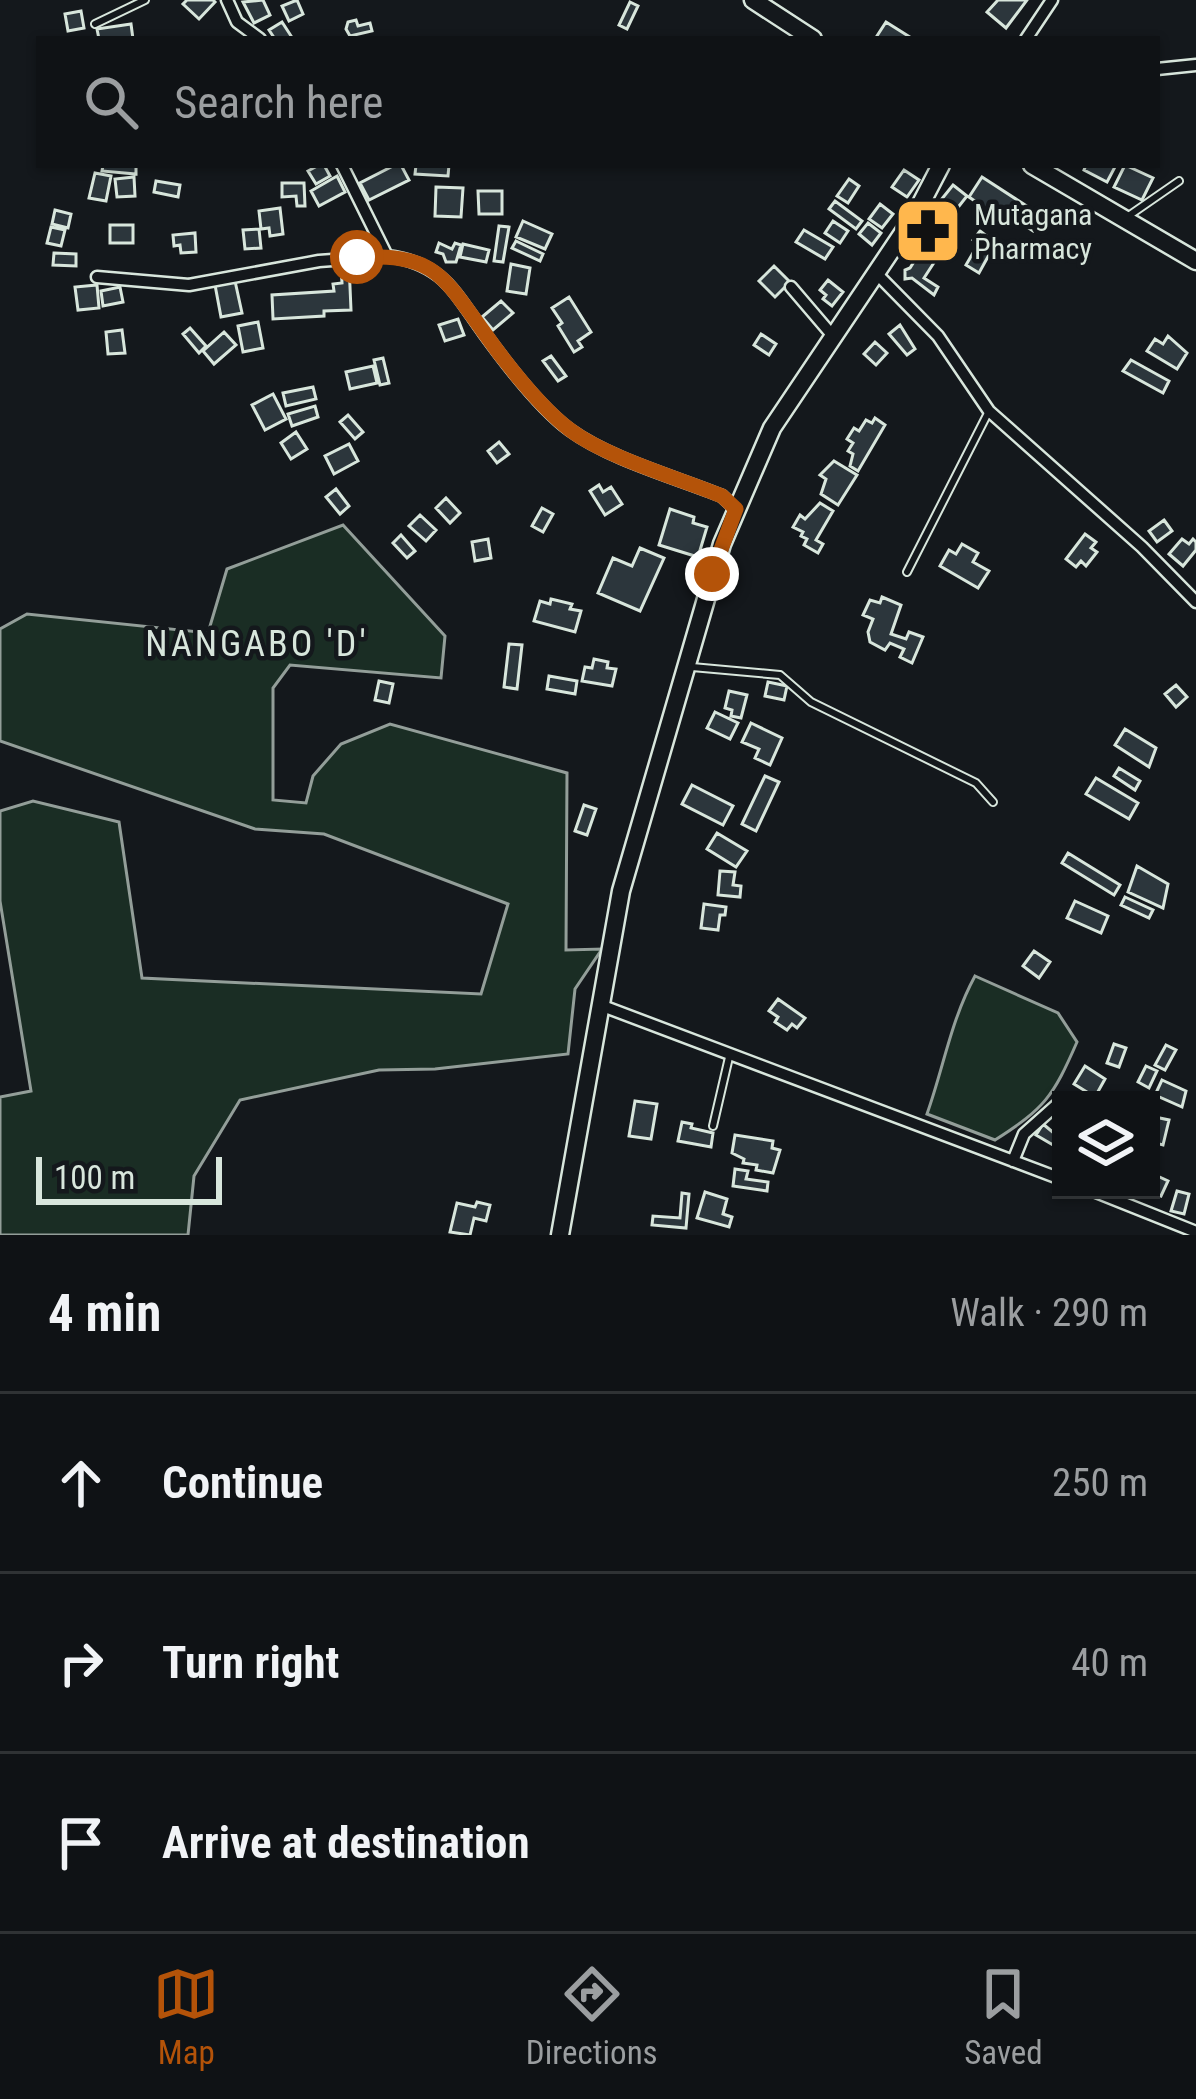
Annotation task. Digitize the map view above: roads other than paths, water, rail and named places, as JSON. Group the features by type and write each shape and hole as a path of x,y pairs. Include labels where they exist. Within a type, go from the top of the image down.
{"street":[{"path":"226,0 236,22 256,36"},
{"path":"753,0 808,36"},
{"path":"1028,36 1052,0"},
{"path":"1160,69 1196,65"},
{"path":"343,168 387,256"},
{"path":"560,1235 621,890 712,574 772,428 915,215 939,168"},
{"path":"1037,168 1196,261"},
{"path":"97,277 189,285 320,261 387,256 413,261 445,279 497,350 569,429 722,496 736,509"},
{"path":"876,273 938,336 989,411 1142,547 1196,602"},
{"path":"791,287 832,335"},
{"path":"600,1005 1052,1176"},
{"path":"1013,1161 1024,1134 1052,1110"},
{"path":"1114,1199 1196,1232"}],"lane":[{"path":"95,24 146,0"},
{"path":"1125,218 1179,181"},
{"path":"908,572 989,411"},
{"path":"687,666 780,675 811,702 976,783 993,802"},
{"path":"713,1126 730,1052"}],"place":[{"name":"Mutagana Pharmacy","path":"928,231"}],"district":[{"name":"NANGABO 'D'","path":"257,644"}]}
